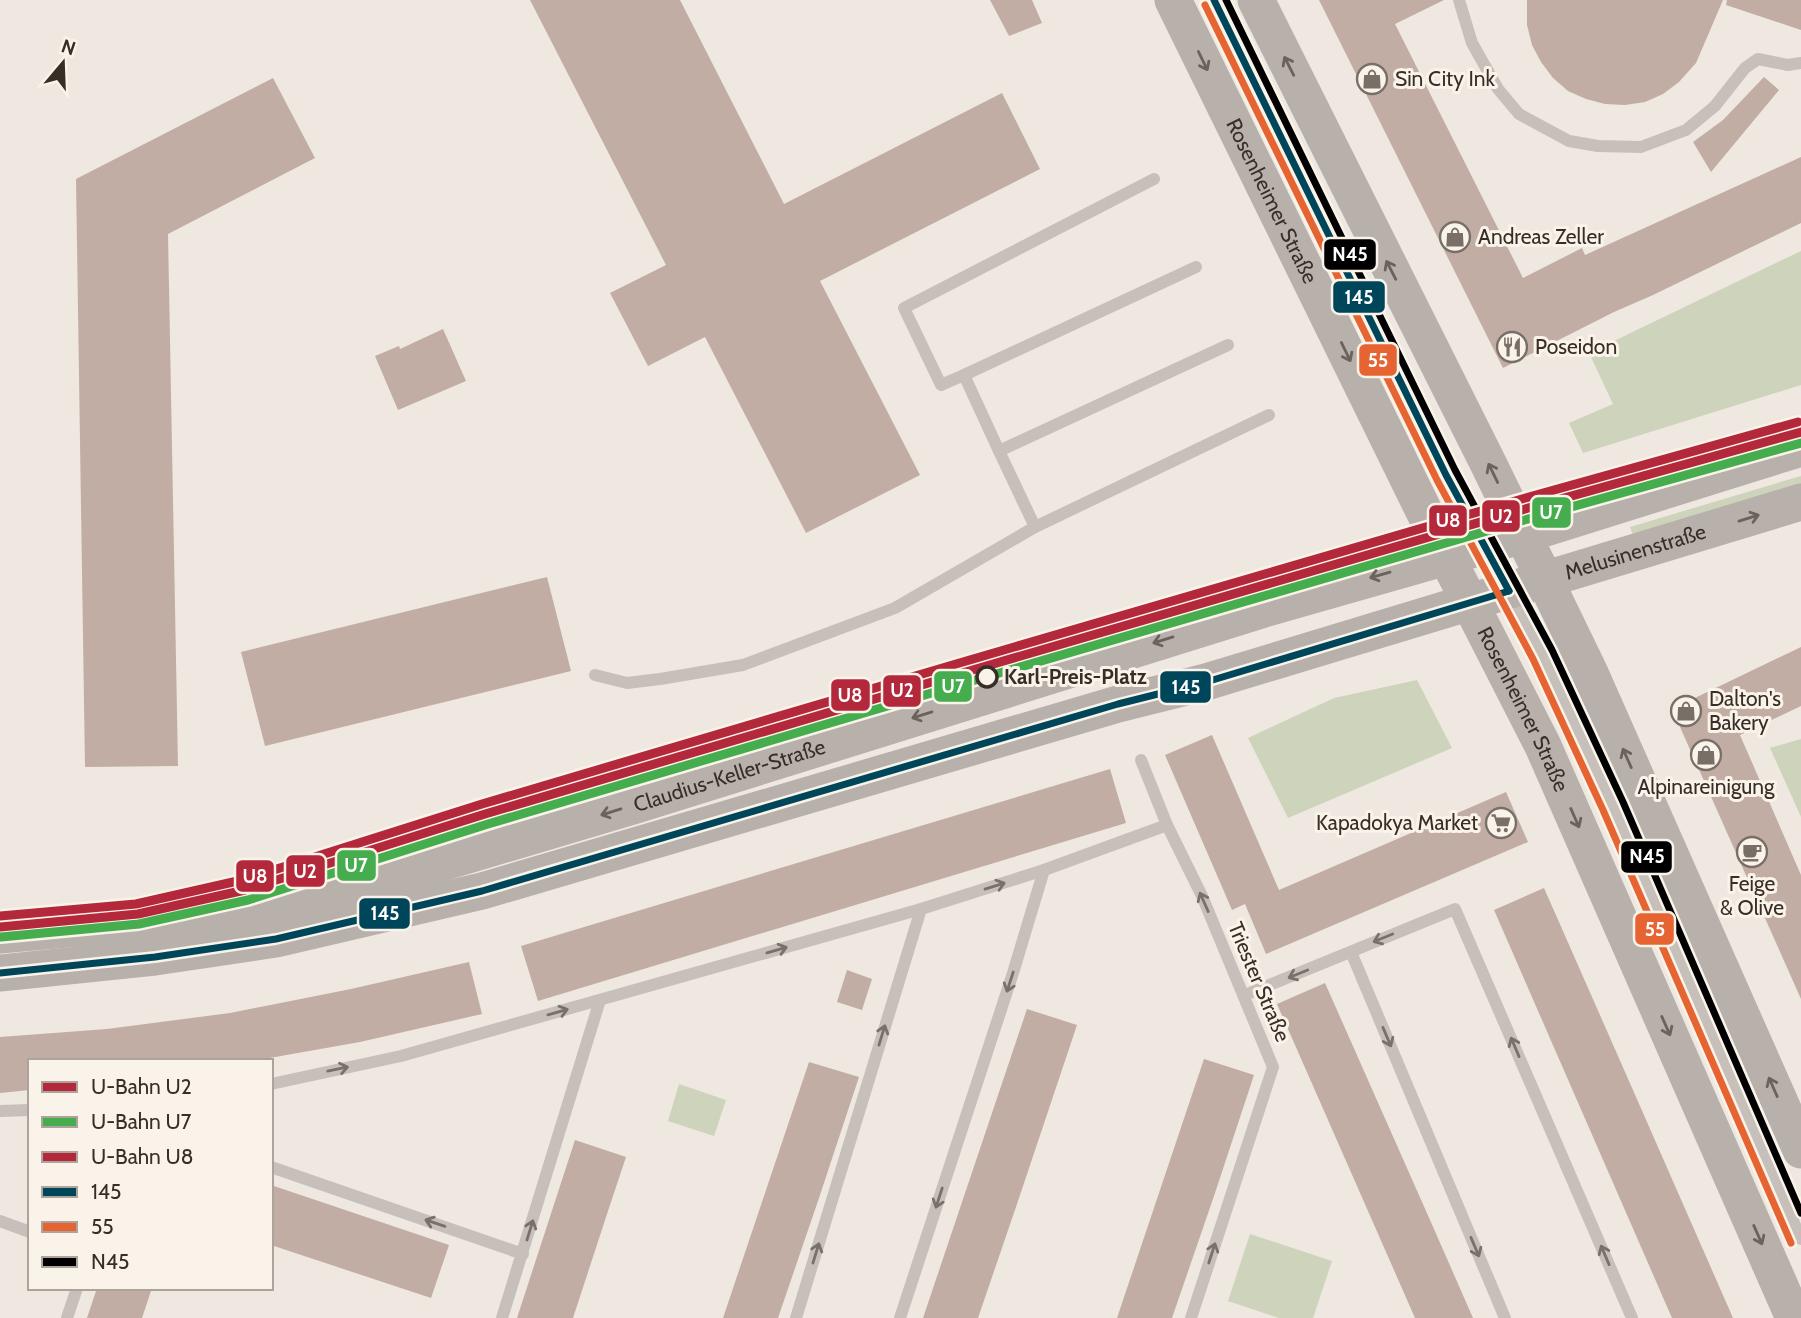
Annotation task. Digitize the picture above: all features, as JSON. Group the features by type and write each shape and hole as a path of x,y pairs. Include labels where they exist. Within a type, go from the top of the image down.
{"main road":[{"name":"Rosenheimer Straße","path":"1173,0 1469,603 1543,746 1794,1318"},
{"path":"1256,0 1589,671 1801,1150"},
{"path":"1446,556 1523,535 1801,448"},
{"name":"Melusinenstraße","path":"1469,603 1801,502"},
{"name":"Claudius-Keller-Straße","path":"0,935 146,922 270,903 428,867 1264,609 1446,556"},
{"name":"Claudius-Keller-Straße","path":"0,973 155,957 276,939 482,891 1104,708 1206,682 1469,603"}],"lane":[{"name":"Rosenheimer Straße","path":"1214,0 1446,475 1542,654 1613,806 1801,1239"},
{"path":"1459,0 1472,43 1499,89 1519,114 1569,141 1598,146 1641,147 1686,130 1715,106 1745,68 1758,59 1788,65 1801,63"},
{"path":"1154,179 904,308 941,385 1196,267"},
{"path":"999,452 1228,345"},
{"path":"964,375 1035,527"},
{"path":"595,675 627,682 743,665 895,608 1035,527 1269,415"},
{"name":"Triester Straße","path":"1141,760 1167,825 1202,896 1245,996 1273,1067 1191,1318"},
{"path":"273,1084 401,1056 921,909 1044,870 1167,825"},
{"path":"900,1318 1044,870"},
{"path":"796,1318 921,909"},
{"path":"1245,996 1455,909 1632,1318"},
{"path":"1351,951 1505,1318"},
{"path":"502,1318 600,1000"},
{"path":"0,1111 28,1110"},
{"path":"273,1168 523,1254"},
{"path":"0,1221 28,1231"},
{"path":"68,1318 77,1290"}],"green space":[{"path":"1801,251 1801,385 1583,453 1569,423 1613,404 1589,353"},
{"path":"1801,476 1801,484 1633,535 1630,527"},
{"path":"1417,680 1452,748 1288,818 1248,738 1334,698"},
{"path":"1801,739 1801,817 1770,748"},
{"path":"679,1084 726,1100 714,1136 668,1121"},
{"path":"1250,1234 1332,1261 1313,1318 1279,1318 1228,1301"}],"building":[{"path":"530,0 680,0 784,204 1002,93 1040,169 820,281 920,475 806,533 705,337 648,366 610,293 666,265"},
{"path":"990,0 1032,0 1042,23 1009,36"},
{"path":"1319,0 1444,0 1395,24 1523,278 1582,248 1585,255 1801,157 1801,223 1503,368"},
{"path":"1527,0 1723,0 1696,63 1679,82 1663,94 1645,102 1625,105 1586,99 1568,91 1553,78 1532,45 1527,25"},
{"path":"1727,0 1801,0 1801,30 1726,5"},
{"path":"1764,77 1779,90 1711,172 1693,142 1723,120"},
{"path":"273,78 315,158 168,234 178,766 85,767 76,179"},
{"path":"443,329 466,381 398,410 375,356 399,346 400,349"},
{"path":"547,577 571,671 265,746 241,652"},
{"path":"1801,647 1801,706 1740,735 1801,875 1801,999 1672,709"},
{"path":"1212,735 1279,890 1506,792 1528,842 1266,954 1245,904 1232,910 1165,755"},
{"path":"1110,769 1126,823 538,1001 521,946"},
{"path":"1544,888 1733,1318 1672,1318 1494,910"},
{"path":"469,962 482,1014 360,1042 263,1059 28,1059 28,1090 0,1093 0,1037 107,1029 230,1013"},
{"path":"847,970 872,979 862,1010 837,1002"},
{"path":"1325,983 1473,1318 1415,1318 1277,1004"},
{"path":"1027,1009 1077,1025 1017,1204 978,1318 923,1318"},
{"path":"1204,1059 1254,1075 1214,1196 1172,1318 1117,1318"},
{"path":"809,1062 859,1077 819,1198 778,1318 723,1318"},
{"path":"575,1140 626,1157 573,1318 517,1318"},
{"path":"273,1186 449,1245 431,1298 273,1246"},
{"path":"96,1290 151,1290 142,1318 87,1318"}],"metro line":[{"name":"U8","path":"0,916 136,904 242,880 482,804 956,664 1522,499 1798,422"},
{"name":"U2","path":"0,927 138,914 245,890 485,814 959,674 1525,509 1801,432"},
{"name":"U7","path":"1,937 139,924 248,900 488,824 962,684 1528,519 1801,443"}],"transit line":[{"name":"145","path":"1214,0 1446,475 1509,591"},
{"name":"N45","path":"1226,0 1455,470 1552,650 1623,802 1801,1213"},
{"name":"55","path":"1205,5 1437,480 1533,659 1603,810 1791,1243"},
{"name":"145","path":"0,973 155,957 276,939 482,891 1118,704 1206,682 1509,591"}],"place":[{"name":"Sin City Ink","path":"1372,79"},
{"name":"Andreas Zeller","path":"1455,237"},
{"name":"Poseidon","path":"1512,347"},
{"name":"Karl-Preis-Platz","path":"987,677"},
{"name":"Dalton's Bakery","path":"1686,711"},
{"name":"Alpinareinigung","path":"1706,755"},
{"name":"Kapadokya Market","path":"1501,823"},
{"name":"Feige & Olive","path":"1752,852"}]}
